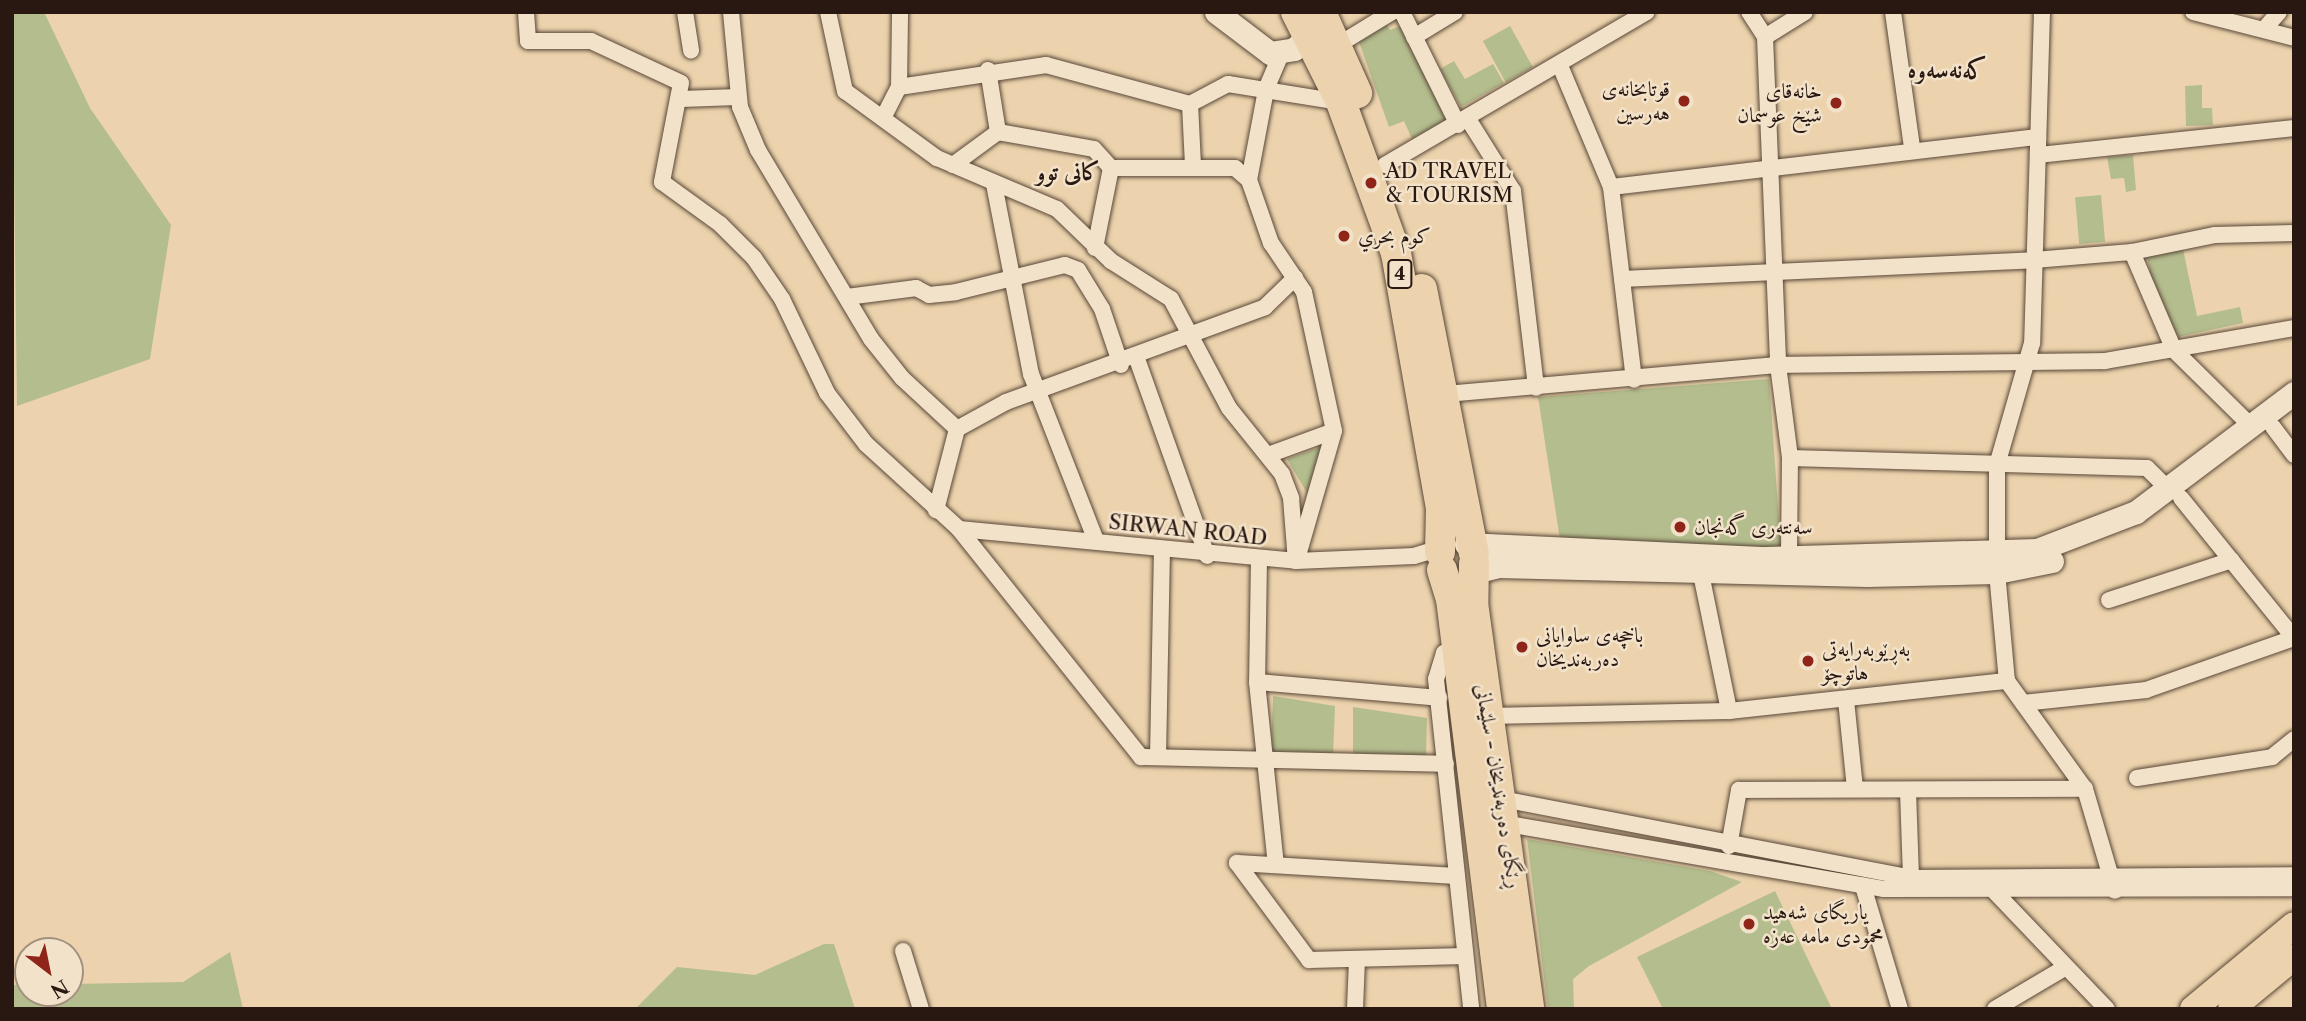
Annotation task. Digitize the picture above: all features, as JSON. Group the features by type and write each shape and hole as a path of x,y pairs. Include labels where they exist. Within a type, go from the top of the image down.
{"highway":[{"name":"4","path":"1309,20 1338,45 1385,165 1413,248 1445,394 1455,557"},
{"name":"4","path":"1309,20 1396,253 1441,508 1455,557"},
{"name":"ڕێگای دەربەندیخان - سلێمانی","path":"1455,557 1451,599 1454,647 1502,1009"},
{"name":"ڕێگای دەربەندیخان - سلێمانی","path":"1455,557 1505,811 1529,1009"}],"main road":[{"path":"2193,1009 2294,925"},
{"path":"2231,1009 2294,957"}],"street":[{"path":"526,12 528,41 591,41 636,57 681,83 681,99 662,182 720,224 754,258 782,299 827,393 866,444 959,528 1141,757 1446,764"},
{"path":"685,12 691,51"},
{"path":"731,12 738,97 782,196 902,378 957,429"},
{"path":"828,12 845,91 953,166 1057,209 1095,248 1171,299 1196,336 1229,408 1268,455 1291,498 1296,561"},
{"path":"883,118 899,87 900,12"},
{"path":"1216,12 1281,54"},
{"path":"1338,45 1392,12"},
{"path":"1402,12 1463,122 1513,191 1536,388"},
{"path":"1414,37 1455,12"},
{"path":"1385,165 1561,68 1646,12"},
{"path":"1749,12 1765,37 1778,365 1790,458 1789,558"},
{"path":"1765,37 1805,12"},
{"path":"1894,12 1912,147"},
{"path":"2193,12 2218,23 2266,27 2294,38"},
{"path":"2266,27 2278,12"},
{"path":"2046,14 2038,137 2032,343 2023,361 1997,465 1997,562 2007,681 2085,789 2112,883"},
{"path":"1248,180 1266,90 1281,54 1309,20"},
{"path":"899,87 988,70 1046,65 1190,104 1227,84 1341,102"},
{"path":"1561,68 1611,187 1634,380"},
{"path":"988,70 998,132"},
{"path":"681,99 738,97"},
{"path":"1190,104 1193,166"},
{"path":"2038,155 2294,128"},
{"path":"953,166 998,132 1094,149 1111,168 1235,168 1248,180 1271,243 1304,292 1334,431 1296,561"},
{"path":"1611,187 1912,147 2038,137"},
{"path":"1095,248 1111,168"},
{"path":"994,184 1011,278 1041,393 1096,541"},
{"path":"1622,279 1773,275 2034,260 2132,252 2215,235 2294,233"},
{"path":"2132,252 2174,350 2294,455"},
{"path":"847,297 916,288 929,295 956,292 1065,265 1078,270 1129,362 1207,556"},
{"path":"936,510 957,429 1006,402 1041,393 1129,362 1265,307 1295,278"},
{"path":"1445,394 1634,380 1778,365 2105,361 2294,328"},
{"path":"1455,557 1701,574 1997,562 2091,533 2175,494 2262,427 2294,393"},
{"path":"2262,427 2294,411"},
{"path":"1268,455 1334,431"},
{"path":"1790,458 2147,468 2175,494 2294,638 2146,690 2023,704"},
{"name":"SIRWAN ROAD","path":"959,528 1096,541 1207,556 1296,561 1455,557"},
{"path":"1158,757 1163,551"},
{"path":"1455,557 1997,562"},
{"path":"1259,559 1257,682 1269,762 1276,865"},
{"path":"2109,600 2232,560"},
{"path":"1701,574 1730,711"},
{"path":"1454,647 1438,670 1439,698 1471,1009"},
{"path":"1488,716 1730,711 2007,681"},
{"path":"1257,682 1439,698"},
{"path":"1846,700 1855,789"},
{"path":"2137,778 2272,757 2294,739"},
{"path":"1729,846 1739,790 2085,789"},
{"path":"1908,790 1911,878"},
{"path":"1505,811 1911,878 2294,888"},
{"path":"1505,811 1863,886 1995,892 2112,883 2294,875"},
{"path":"1457,876 1237,863 1309,960 1465,956"},
{"path":"1863,886 1900,1009"},
{"path":"1995,892 2107,1009"},
{"path":"903,951 921,1009"},
{"path":"1355,1009 1357,960"},
{"path":"1995,1009 2066,967"}],"green space":[{"path":"12,12 44,12 90,108 171,225 150,359 17,406"},
{"path":"1386,24 1390,30 1401,26 1448,119 1412,139 1404,121 1389,127 1358,39"},
{"path":"1510,26 1533,67 1506,82 1483,41"},
{"path":"1454,61 1465,79 1493,64 1504,83 1461,107 1440,69"},
{"path":"2202,85 2202,108 2212,108 2213,125 2186,126 2185,86"},
{"path":"2133,155 2136,190 2126,192 2124,178 2111,179 2107,157"},
{"path":"2101,195 2105,242 2079,244 2075,197"},
{"path":"2183,249 2197,316 2240,307 2243,323 2178,337 2155,295 2147,256"},
{"path":"1769,379 1781,549 1561,546 1538,397"},
{"path":"1321,447 1307,493 1287,459"},
{"path":"1273,696 1335,706 1333,756 1271,753"},
{"path":"1353,707 1427,718 1426,757 1353,754"},
{"path":"1527,839 1710,871 1742,882 1589,966 1573,979 1574,1009 1548,1009"},
{"name":"یاریگاى شه‌هید محمودى مامه‌ عه‌زه","path":"1775,891 1832,1009 1663,1009 1637,957"},
{"path":"824,944 834,944 855,1009 635,1009 677,967 755,975"},
{"path":"230,952 243,1009 12,1009 12,985 14,1007 84,1007 84,984 183,982"}],"place":[{"name":"قوتابخانەی هەرسین","path":"1684,101"},
{"name":"خانەقای شێخ عوسمان","path":"1836,103"},
{"name":"AD TRAVEL & TOURISM","path":"1371,183"},
{"name":"کوم بحري","path":"1344,236"},
{"name":"سەنتەری گەنجان","path":"1680,527"},
{"name":"باخچەی ساوایانی دەربەندیخان","path":"1522,647"},
{"name":"بەڕێوبەرایەتی هاتوچۆ","path":"1808,661"},
{"name":"یاریگاى شه‌هید محمودى مامه‌ عه‌زه","path":"1749,924"}],"district":[{"name":"کەنەسەوە","path":"1947,70"},
{"name":"کانی توو","path":"1068,172"}]}
